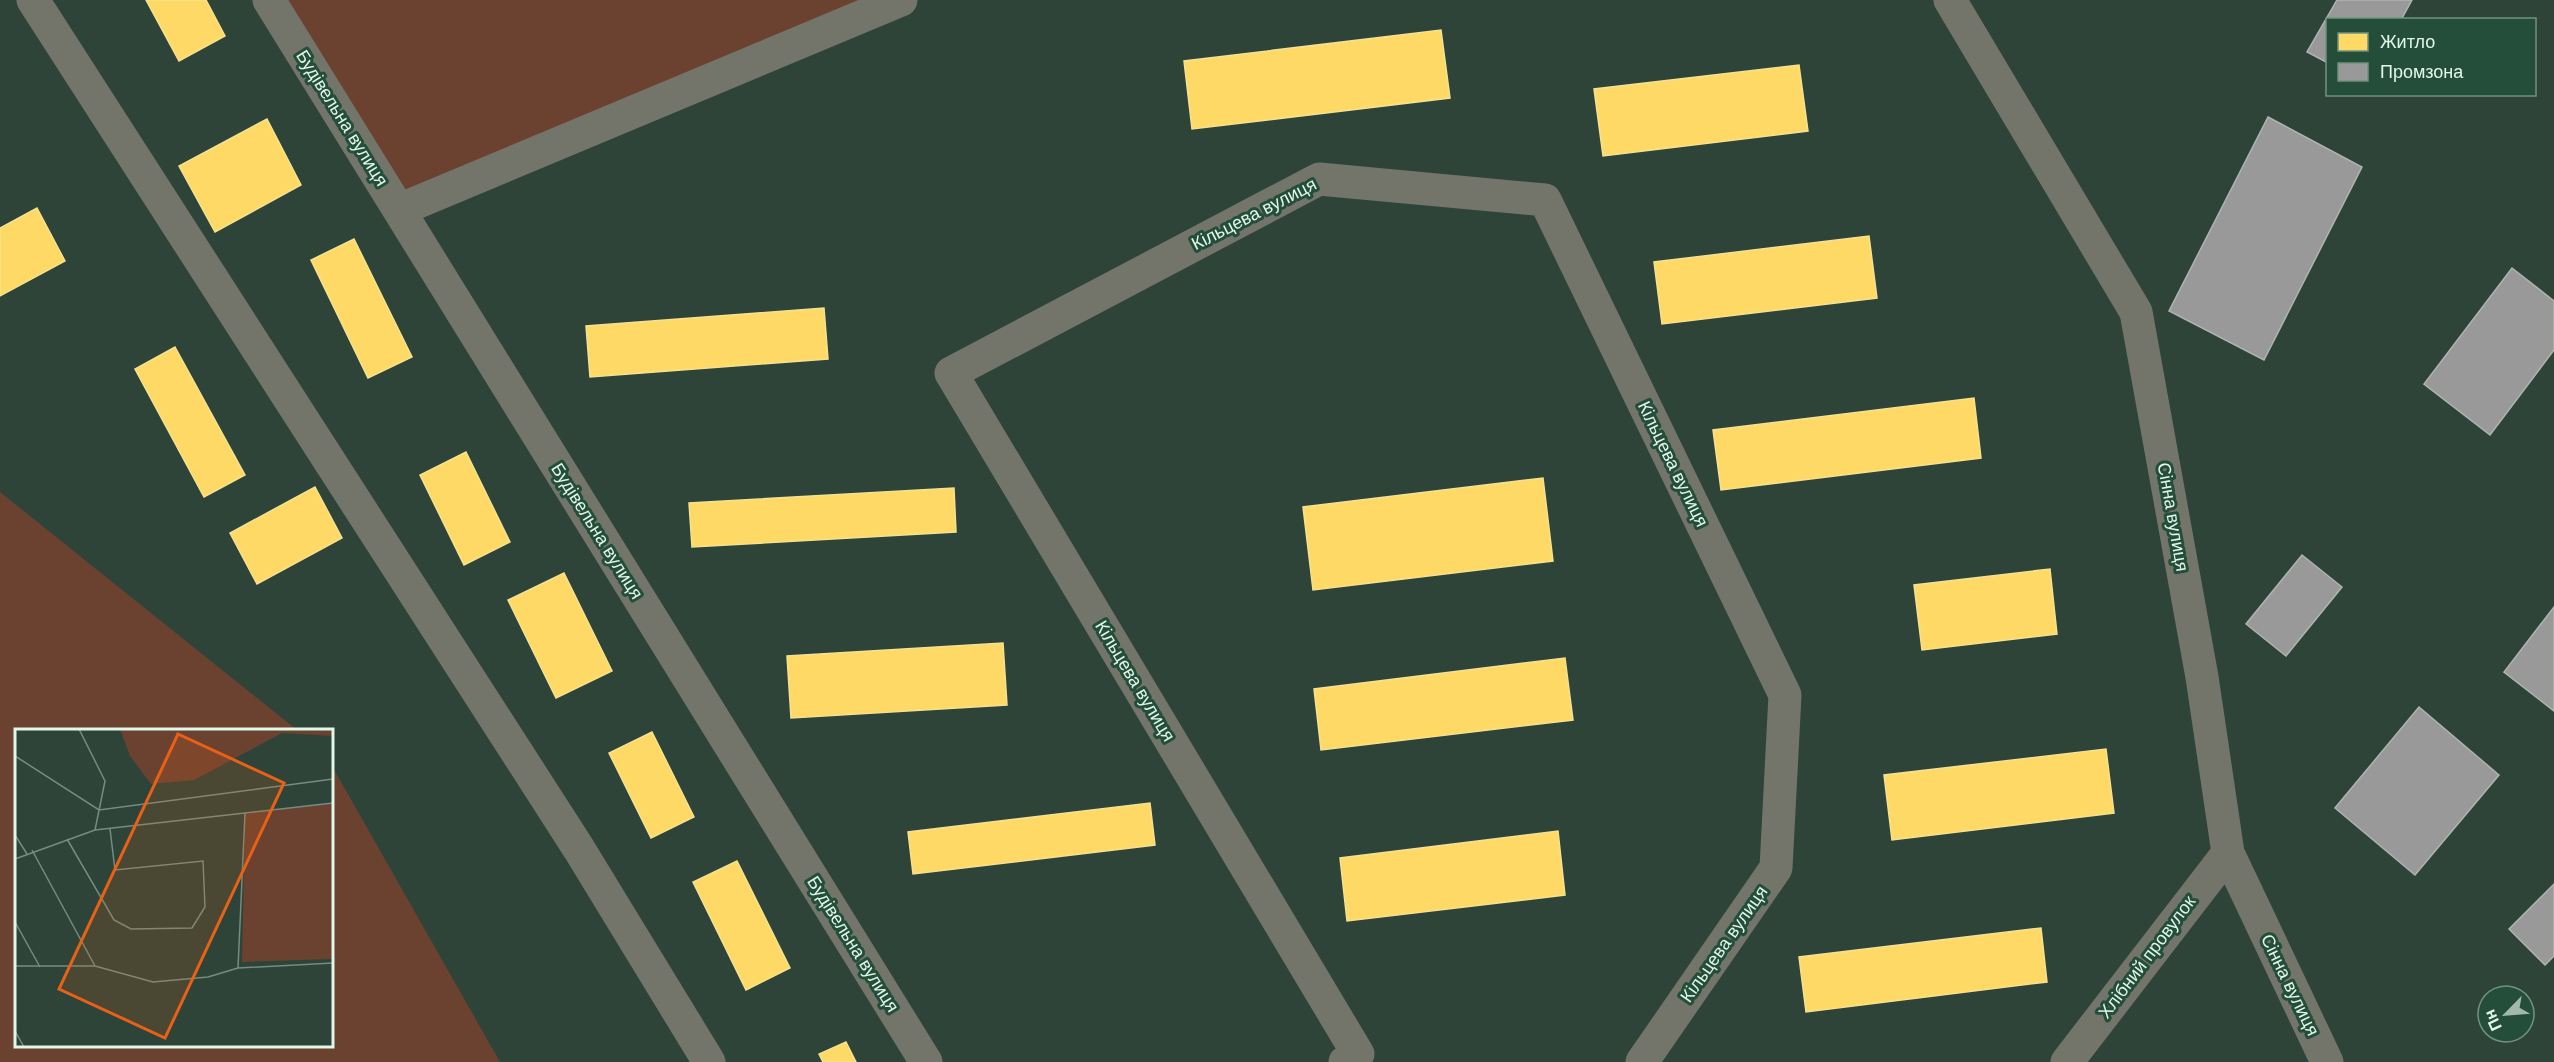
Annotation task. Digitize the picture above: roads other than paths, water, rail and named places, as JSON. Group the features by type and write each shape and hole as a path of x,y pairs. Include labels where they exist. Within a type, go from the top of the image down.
{"street":[{"path":"33,0 573,839 709,1062"},
{"name":"Будівельна вулиця","path":"269,0 926,1062"},
{"path":"399,210 901,0"},
{"name":"Сінна вулиця","path":"1950,0 2136,312 2202,676 2228,853 2327,1062"},
{"name":"Кільцева вулиця","path":"1345,1062 1358,1053 951,373 1319,179 1545,200 1785,695 1776,868 1642,1062"},
{"name":"Хлібний провулок","path":"2067,1062 2228,853"}]}
